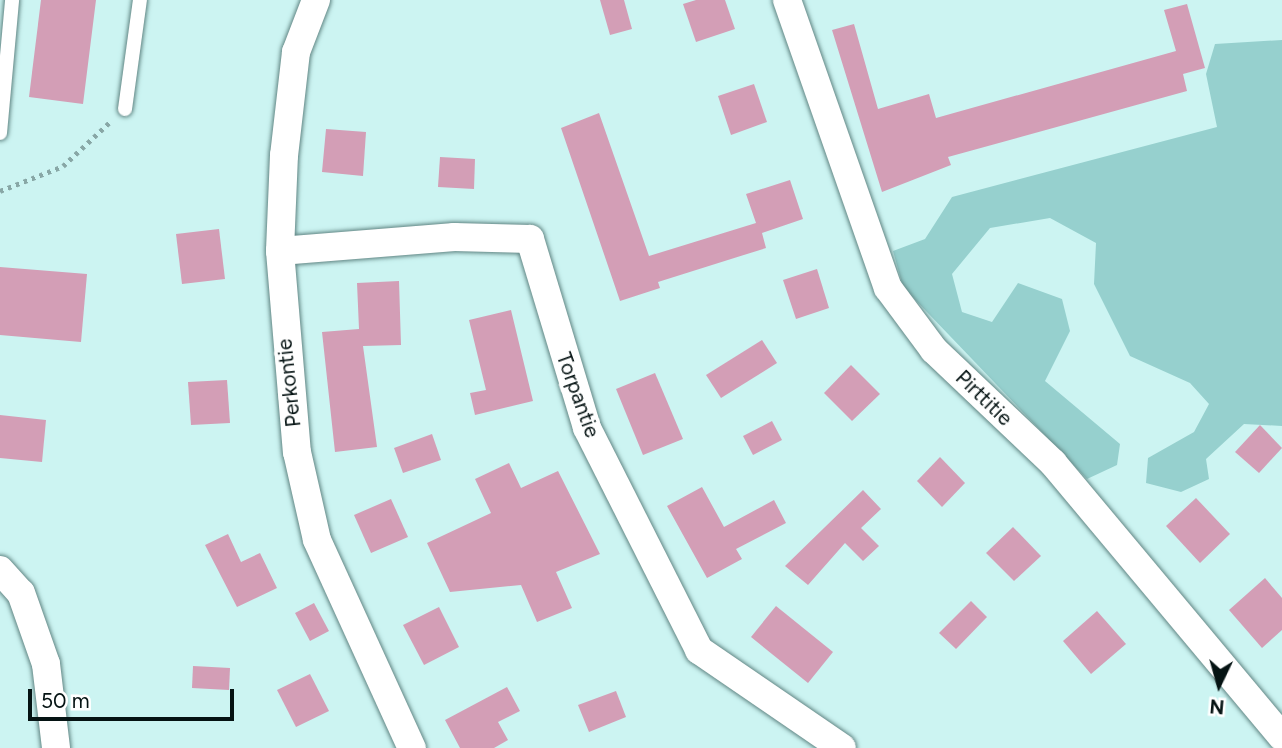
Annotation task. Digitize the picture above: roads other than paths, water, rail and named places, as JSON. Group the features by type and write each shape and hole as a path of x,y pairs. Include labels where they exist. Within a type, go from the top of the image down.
{"street":[{"name":"Perkontie","path":"316,0 296,52 280,251 296,452 314,528 412,748"},
{"name":"Pirttitie","path":"787,0 888,288 934,349 1053,463 1277,721"},
{"name":"Torpantie","path":"280,251 454,237 530,239 587,428 699,650 842,748"},
{"path":"0,570 21,593 46,664 55,748"}],"lane":[{"path":"0,133 12,0"},
{"path":"125,109 141,0"}]}
